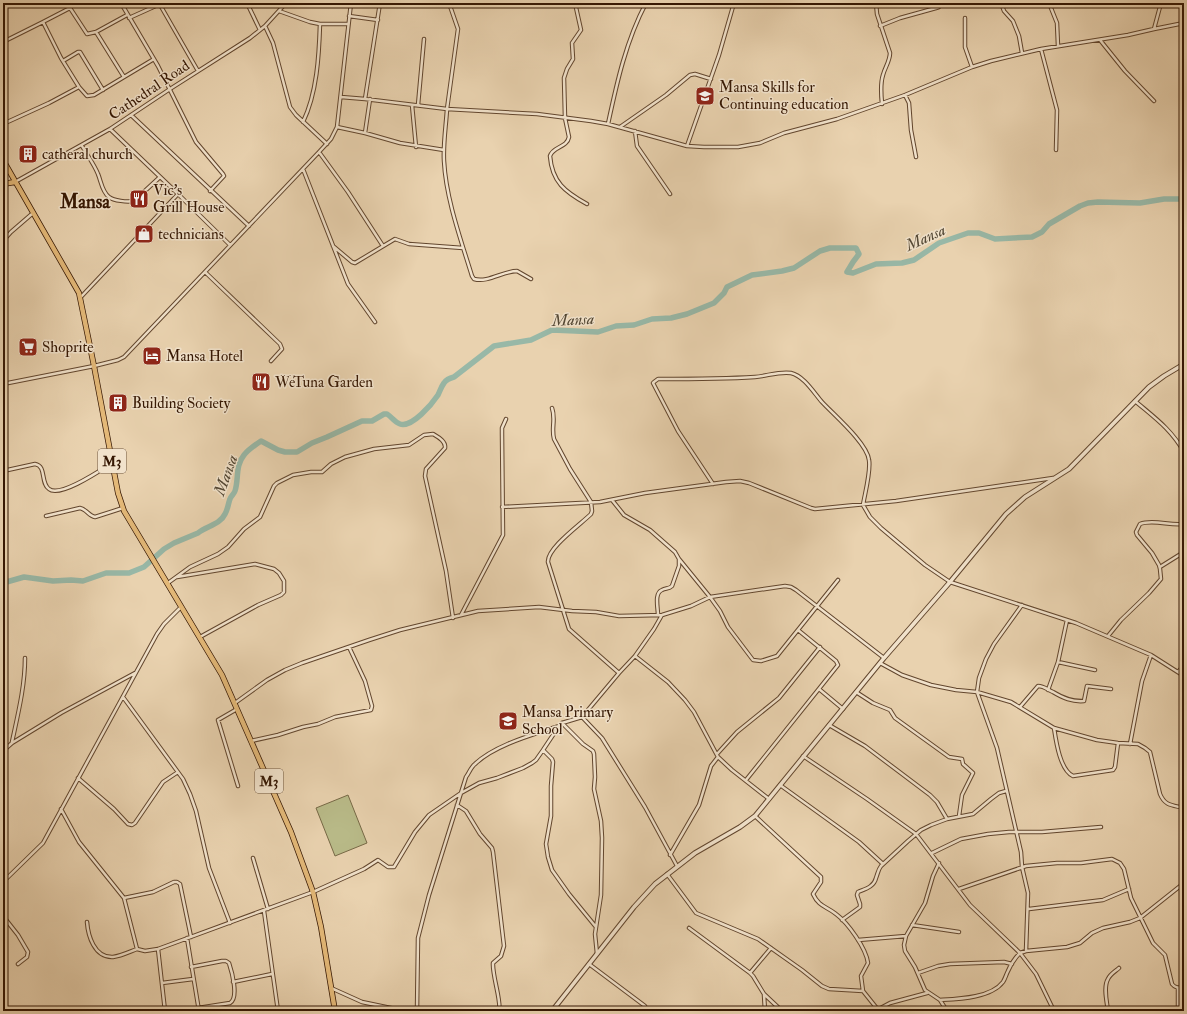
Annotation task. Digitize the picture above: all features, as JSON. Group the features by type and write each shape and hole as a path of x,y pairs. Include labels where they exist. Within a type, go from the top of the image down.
{"main road":[{"name":"M3","path":"3,160 76,287 80,298 112,463 123,508 146,551 182,606 222,676 238,709 298,849 313,892 321,927 335,1011"},
{"path":"3,184 15,182"}],"street":[{"path":"121,3 154,59 196,142 224,176 210,190"},
{"path":"129,18 160,3 198,70"},
{"path":"247,3 260,30"},
{"path":"3,384 94,366 124,357 327,144 337,128 351,3"},
{"path":"365,99 380,3"},
{"path":"449,3 458,30 447,109 444,150 447,187 463,248 474,279 480,280 492,278 503,273 517,271 531,279"},
{"path":"576,3 581,30 572,43 573,59 564,78 566,101 565,118 569,141 550,153 550,160 556,179 564,190 587,204"},
{"path":"608,124 620,70 629,40 646,3"},
{"path":"687,146 719,55 734,3"},
{"path":"876,3 880,26 890,53 890,58 883,74 881,84 882,104"},
{"path":"880,26 900,18 939,7 940,3"},
{"path":"1001,3 1004,11 1013,21 1019,36 1022,53"},
{"path":"1049,3 1057,23 1058,46"},
{"path":"1154,29 1161,3"},
{"name":"Cathedral Road","path":"15,182 82,146 110,129 260,30 284,4"},
{"path":"3,42 70,8 86,34 96,32 127,15"},
{"path":"279,11 320,24 348,24"},
{"path":"349,16 378,20"},
{"path":"965,18 965,47 972,67"},
{"path":"42,22 79,87 89,96 103,90 154,59"},
{"path":"340,97 370,99 447,109 537,114 608,124 687,146 738,147 750,145 784,133 837,119 906,95 972,67 1022,53 1100,40 1184,23"},
{"path":"303,122 310,108 314,90 320,24"},
{"path":"265,26 273,43 290,107 296,115 327,144"},
{"path":"96,32 124,77"},
{"path":"418,105 424,39"},
{"path":"1100,40 1125,71 1154,101"},
{"path":"1041,49 1057,110 1056,150"},
{"path":"63,61 80,52 103,90"},
{"path":"620,127 666,95 690,75 695,74 711,79"},
{"path":"3,124 50,103 79,87"},
{"path":"906,95 909,103 911,130 916,156"},
{"path":"365,133 370,99"},
{"path":"412,105 416,147"},
{"path":"131,115 249,226"},
{"path":"337,128 365,133 400,144 444,150"},
{"path":"110,129 230,245"},
{"path":"635,131 637,146 670,194"},
{"path":"82,146 98,174 107,196 112,198 129,202 134,201 160,177"},
{"path":"319,152 348,192 383,246"},
{"path":"303,169 348,284 375,322"},
{"path":"80,298 178,194"},
{"path":"3,241 11,232 34,213"},
{"path":"333,246 352,262 356,263 395,239 409,244 463,248"},
{"path":"205,272 280,344 282,349 271,361"},
{"path":"552,1011 645,894 666,874 702,848 755,816 884,658 1010,510 1025,497 1075,464 1149,387 1184,364"},
{"path":"713,484 678,430 654,382 658,380 757,377 781,373 794,374 803,381 849,428 867,453 870,466 862,505 870,517 925,565 950,582 1067,620 1108,636 1152,655 1184,676"},
{"path":"1135,401 1169,430 1177,439 1184,452"},
{"path":"552,408 554,417 554,439 590,502 592,511 591,514 564,537 548,558 548,562 569,629 619,673"},
{"path":"461,616 503,535 502,434 506,419"},
{"path":"167,584 190,567 218,554 228,547 244,529 258,520 274,486 282,480 311,472 322,472 332,464 345,457 374,449 409,445 424,435 434,434 444,441 445,448 426,469 425,476 446,571 453,618"},
{"path":"3,471 35,464 39,465 42,467 44,483 47,488 51,491 56,491 72,486 112,463"},
{"path":"502,506 612,500 645,493 735,481 749,483 811,508 862,505 1055,478"},
{"path":"612,500 624,515 650,530 675,552 720,610 728,627 753,660 761,661 777,656 838,580"},
{"path":"46,516 80,508 84,509 95,517 123,508"},
{"path":"1108,636 1121,620 1158,584 1160,579 1160,567 1152,553 1138,535 1137,529 1140,524 1145,522 1173,525 1184,524"},
{"path":"1160,567 1184,552"},
{"path":"87,922 91,943 103,954 112,957 137,949 145,951 158,949 313,892 355,874 378,860 388,867 394,867 422,822 439,808 479,783 523,768 536,760 562,723 582,717 635,656 654,629 660,615 657,598 658,594 661,590 672,586 679,566 679,559"},
{"path":"177,577 255,564 274,569 279,573 284,581 284,592 281,595 266,600 200,637"},
{"path":"235,703 268,680 286,670 400,630 488,610 539,607 596,612 619,616 660,615 691,606 710,597 785,586 796,590 884,658"},
{"path":"1022,605 994,644 986,659 977,692 997,748 1021,852 1029,909 1026,950"},
{"path":"3,882 43,843 156,634 182,606"},
{"path":"1048,690 1058,662 1067,620"},
{"path":"746,780 838,665 820,647 798,630"},
{"path":"251,741 318,724 335,717 371,710 372,706 365,681 349,647"},
{"path":"717,754 737,732 779,698 820,647"},
{"path":"1130,744 1142,681 1152,655"},
{"path":"635,656 668,682 685,700 694,712 718,757 769,799"},
{"path":"12,743 22,694 25,658"},
{"path":"1058,662 1096,670"},
{"path":"880,663 902,675 931,684 956,690 977,692 1011,702 1054,728 1097,740 1138,744 1150,752 1162,800 1166,804 1184,808"},
{"path":"1178,672 1184,665"},
{"path":"3,751 12,743 84,700 136,673"},
{"path":"1020,707 1038,686 1042,686 1060,697 1075,701 1084,701 1087,686 1112,689"},
{"path":"819,689 843,709"},
{"path":"856,692 873,703 890,710 895,718 949,757 962,759 963,764 973,773 962,794 959,816"},
{"path":"123,697 178,772 190,794 196,811 209,868 230,923"},
{"path":"238,709 218,720 238,786"},
{"path":"582,717 602,738 645,807 677,866"},
{"path":"562,723 583,744 593,751 594,754 594,789 601,821 602,844 601,894 595,934 597,955"},
{"path":"829,725 865,746 930,795 937,802 947,819"},
{"path":"417,1011 419,931 466,777 473,765 483,757 501,747 559,726"},
{"path":"1054,728 1061,759 1070,775 1076,777 1114,768 1118,743"},
{"path":"543,750 553,762 551,816 546,844 548,857 552,870 565,890 596,927"},
{"path":"803,756 916,834 932,853 970,905 1020,952 1036,974 1054,1011"},
{"path":"670,855 699,805 711,766 718,757"},
{"path":"78,778 114,809 128,824 132,825 145,810 163,782 178,772"},
{"path":"780,785 859,842 883,864"},
{"path":"842,920 860,907 856,894 876,881 878,870 883,864 916,834 931,824 959,816 974,814 991,799 1006,791"},
{"path":"457,805 466,811 480,834 492,848 493,852 504,946 501,956 493,962 495,984 500,1006 499,1011"},
{"path":"61,809 79,842 124,898 137,949"},
{"path":"755,816 820,877 821,882 813,893 814,896 820,905 834,913 842,920 858,940 868,963 861,976 863,991 879,1010"},
{"path":"932,853 953,842 988,834 1042,832 1101,827"},
{"path":"253,858 268,909"},
{"path":"958,889 1022,867 1057,863 1081,863 1112,859 1120,863 1124,869 1131,898 1153,943 1165,955 1172,984 1178,988 1184,988"},
{"path":"939,863 933,876 926,903 906,936 904,945 905,951 918,973 923,986 928,993 940,1000 947,1011"},
{"path":"666,874 696,913 758,939 822,986 829,989 863,991"},
{"path":"124,898 153,892 174,882 179,883 191,937"},
{"path":"940,1000 976,996 990,991 1004,982 1012,964 1020,952 1026,950 1067,947 1080,943 1092,933 1103,928 1130,922 1140,918 1184,884"},
{"path":"1029,909 1104,900 1129,889"},
{"path":"264,910 278,1011"},
{"path":"3,916 22,941 28,952 27,956 18,964"},
{"path":"912,925 959,932"},
{"path":"689,928 750,973 764,994 782,1011"},
{"path":"858,940 906,936"},
{"path":"187,938 199,1009"},
{"path":"750,973 771,948"},
{"path":"158,949 165,1011 199,1009 230,1003 233,1001 233,982 229,963 226,961 191,968"},
{"path":"918,973 938,966 950,964 1004,962 1012,964"},
{"path":"589,964 645,1006 647,1011"},
{"path":"1108,1011 1106,981 1108,977 1119,968"},
{"path":"233,982 272,974"},
{"path":"162,983 193,979"},
{"path":"331,988 362,1002 405,1011"},
{"path":"1178,988 1178,1011"},
{"path":"874,1011 879,1010 890,1002 928,993"},
{"path":"764,994 765,1011"}],"green space":[{"path":"348,795 367,843 335,856 316,808"}],"waterway":[{"name":"Mansa","path":"3,583 24,577 53,581 83,581 106,573 129,573 144,567 164,549 198,533 223,518 230,498 235,491 238,468 241,459 248,451 261,441 278,450 285,452 297,452 312,443 362,421 372,421 384,414 387,414 400,424 410,422 416,419 431,404 446,381 454,377 494,346 531,340 552,330 598,332 616,326 634,325 652,319 671,318 687,314 714,303 724,293 727,287 752,275 794,268 820,251 830,248 856,248 859,254 847,272 853,273 876,264 902,263 914,260 939,243 968,233 979,233 995,239 1032,237 1042,232 1049,224 1088,203 1140,203 1164,199 1184,199"}],"place":[{"name":"Mansa Skills for Continuing education","path":"705,96"},
{"name":"catheral church","path":"28,154"},
{"name":"Vic's Grill House","path":"139,199"},
{"name":"technicians","path":"144,234"},
{"name":"Shoprite","path":"28,347"},
{"name":"Mansa Hotel","path":"152,356"},
{"name":"WeTuna Garden","path":"261,382"},
{"name":"Building Society","path":"118,403"},
{"name":"Mansa Primary School","path":"508,721"}],"district":[{"name":"Mansa","path":"85,201"}]}
